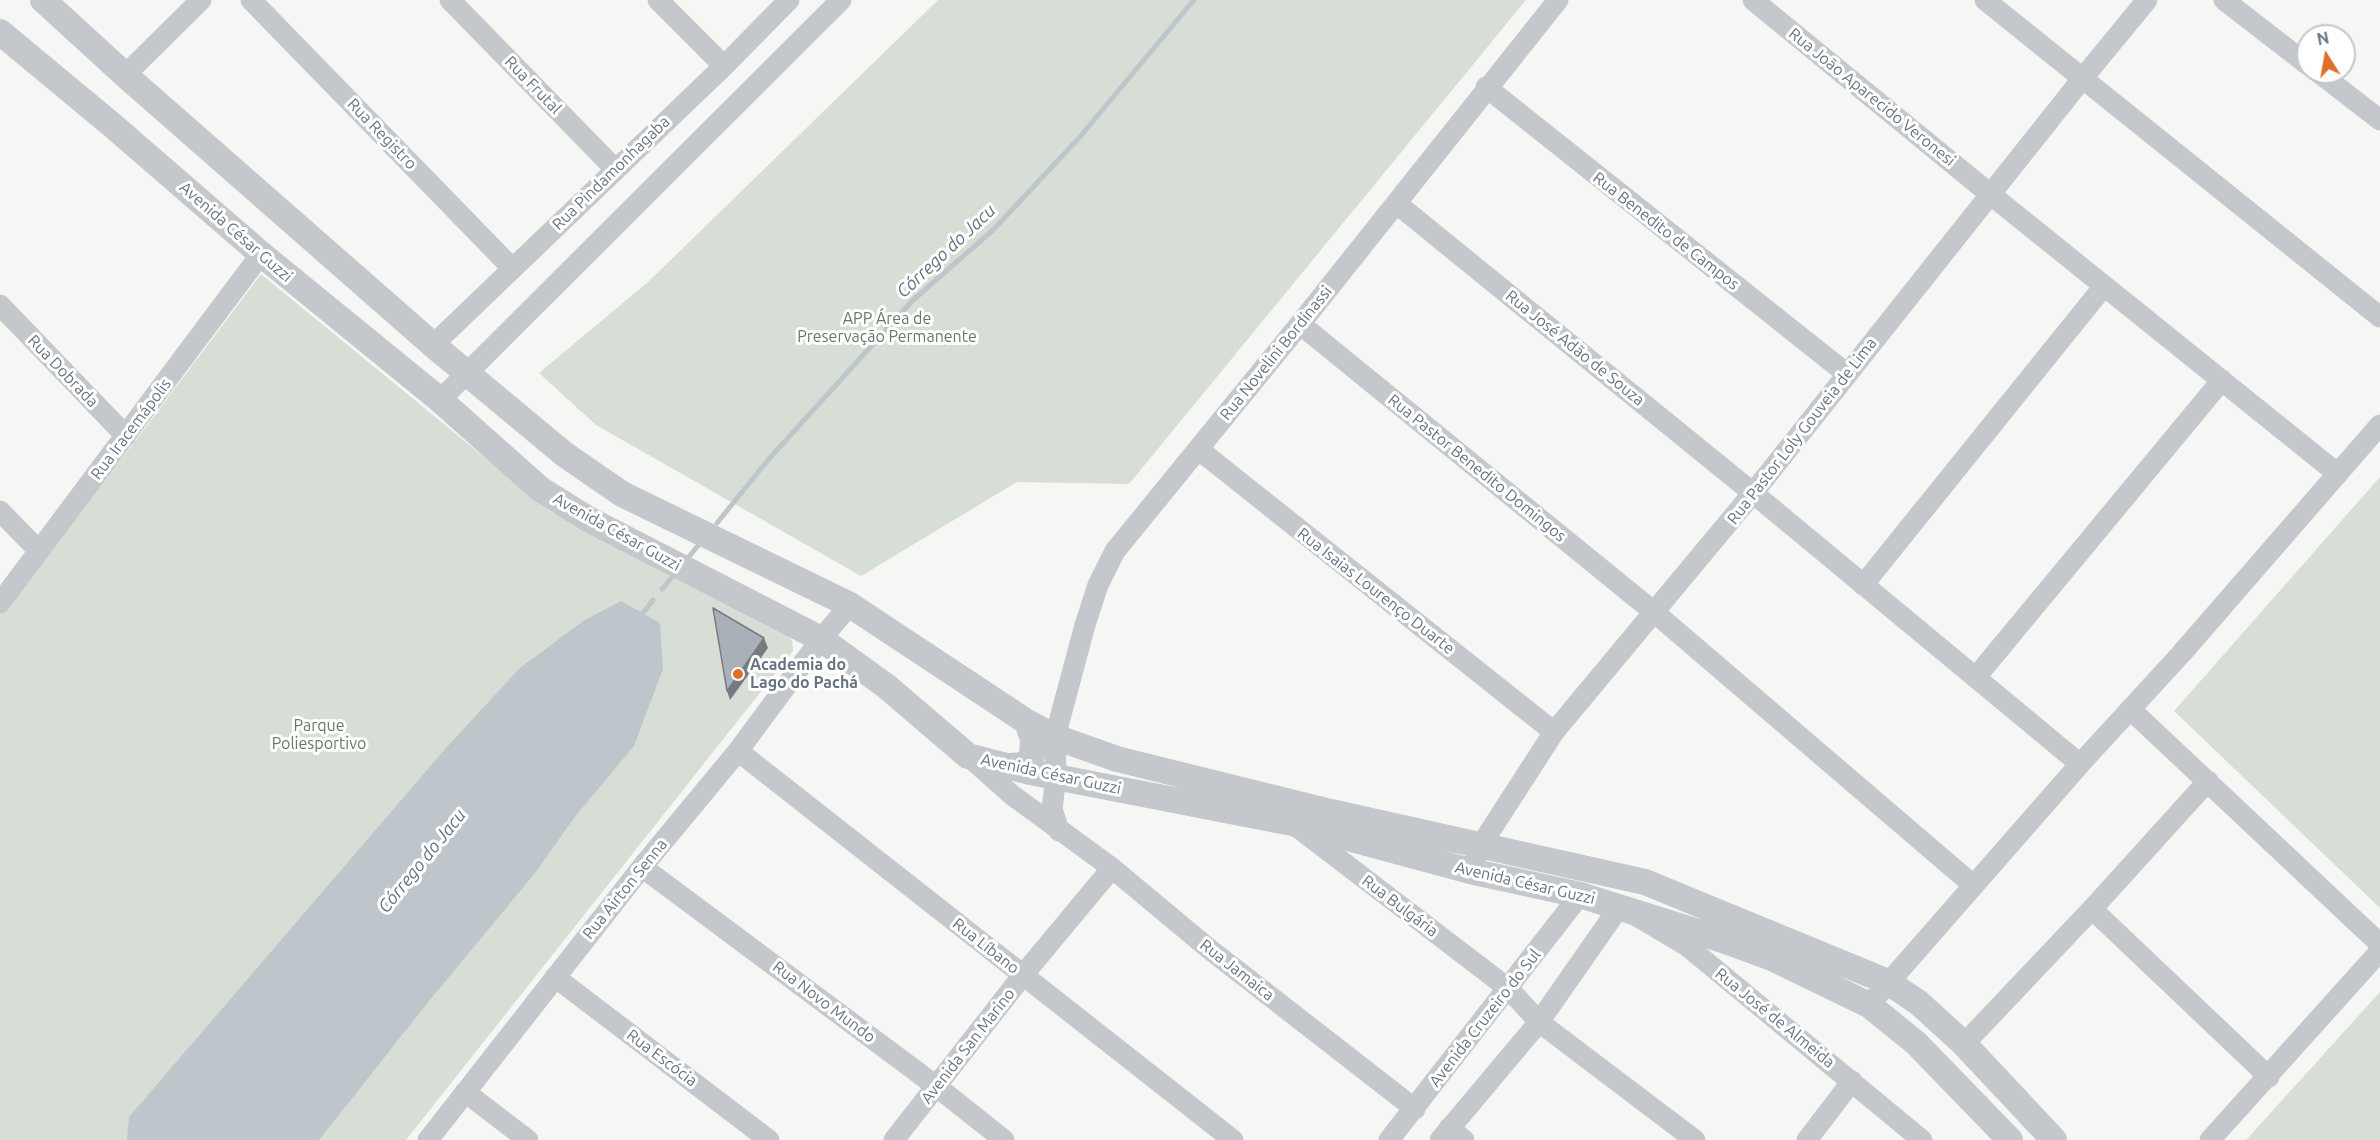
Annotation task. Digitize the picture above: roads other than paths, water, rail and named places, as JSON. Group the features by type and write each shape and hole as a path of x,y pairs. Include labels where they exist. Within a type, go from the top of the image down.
{"street":[{"name":"Avenida César Guzzi","path":"43,0 125,75 433,345 564,454 622,494 850,605 1027,722 1054,737 1117,759 1331,812 1645,882 1888,982 1919,1003 1964,1044 2054,1140"},
{"path":"125,75 201,0"},
{"name":"Rua Registro","path":"251,0 512,268"},
{"name":"Rua Frutal","path":"450,0 615,170"},
{"path":"658,0 724,66"},
{"name":"Rua Pindamonhagaba","path":"433,345 724,66 789,0"},
{"path":"440,400 841,0"},
{"name":"Rua Novelini Bordinassi","path":"1056,776 1054,737 1098,585 1115,551 1300,324 1486,87 1558,0"},
{"name":"Rua João Aparecido Veronesi","path":"1753,0 2338,474"},
{"path":"1984,0 2380,317"},
{"name":"Rua Pastor Loly Gouveia de Lima","path":"1470,871 1481,845 1554,732 1753,493 2147,0"},
{"path":"2224,0 2296,56"},
{"name":"Avenida César Guzzi","path":"0,32 121,132 261,254 440,400 540,489 667,560 821,639 886,686 968,756 1292,823 1470,871 1580,895 1620,906 1772,958 1869,1005 1916,1043 2010,1140"},
{"path":"2334,84 2380,120"},
{"name":"Rua Benedito de Campos","path":"1486,87 1846,374"},
{"name":"Rua José Adão de Souza","path":"1396,203 1753,493 2080,764"},
{"name":"Rua Iracemápolis","path":"0,603 261,254"},
{"path":"1863,585 2104,286"},
{"name":"Rua Dobrada","path":"0,305 126,436"},
{"name":"Rua Pastor Benedito Domingos","path":"1300,324 1654,612 1973,885"},
{"path":"1976,677 2222,380"},
{"path":"1869,1005 2380,425"},
{"name":"Rua Isaias Lourenço Duarte","path":"1198,449 1554,732"},
{"path":"0,511 39,551"},
{"name":"Rua Airton Senna","path":"428,1140 642,867 738,752 821,639 850,605"},
{"path":"2130,709 2380,944"},
{"path":"1009,766 1025,765 1032,756 1033,739 1027,722"},
{"name":"Rua Líbano","path":"738,752 1233,1140"},
{"name":"Rua Jamaica","path":"968,756 1012,795 1112,868 1208,948 1415,1109"},
{"path":"1056,776 1052,809 1059,831"},
{"path":"1964,1044 2092,909 2208,781"},
{"name":"Rua Bulgária","path":"1292,823 1509,989 1539,1022 1695,1140"},
{"name":"Rua Novo Mundo","path":"642,867 936,1086 1004,1140"},
{"name":"Avenida San Marino","path":"894,1140 1023,975 1112,868"},
{"name":"Avenida Cruzeiro do Sul","path":"1389,1140 1580,895"},
{"path":"1451,1136 1539,1022 1620,906"},
{"name":"Rua José de Almeida","path":"1620,906 1687,946 1922,1140"},
{"path":"2092,909 2269,1077"},
{"path":"2210,1140 2380,951"},
{"name":"Rua Escócia","path":"555,977 769,1140"},
{"path":"1807,1140 1852,1081"},
{"path":"465,1092 528,1140"}],"water":[{"path":"621,601 660,623 663,669 634,746 574,818 535,873 429,1001 319,1140 127,1140 129,1117 446,748 520,668 583,621"}],"waterway":[{"name":"Córrego do Jacu","path":"717,523 768,460 912,301 993,230 1079,138 1194,0"},
{"name":"Córrego do Jacu","path":"687,559 701,542"},
{"name":"Córrego do Jacu","path":"662,589 673,576"},
{"name":"Córrego do Jacu","path":"639,618 653,600"}],"place":[{"name":"Academia do Lago do Pachá","path":"738,674"}],"park label":[{"name":"APP Área de Preservação Permanente","path":"887,328"},
{"name":"Parque Poliesportivo","path":"319,735"}]}
